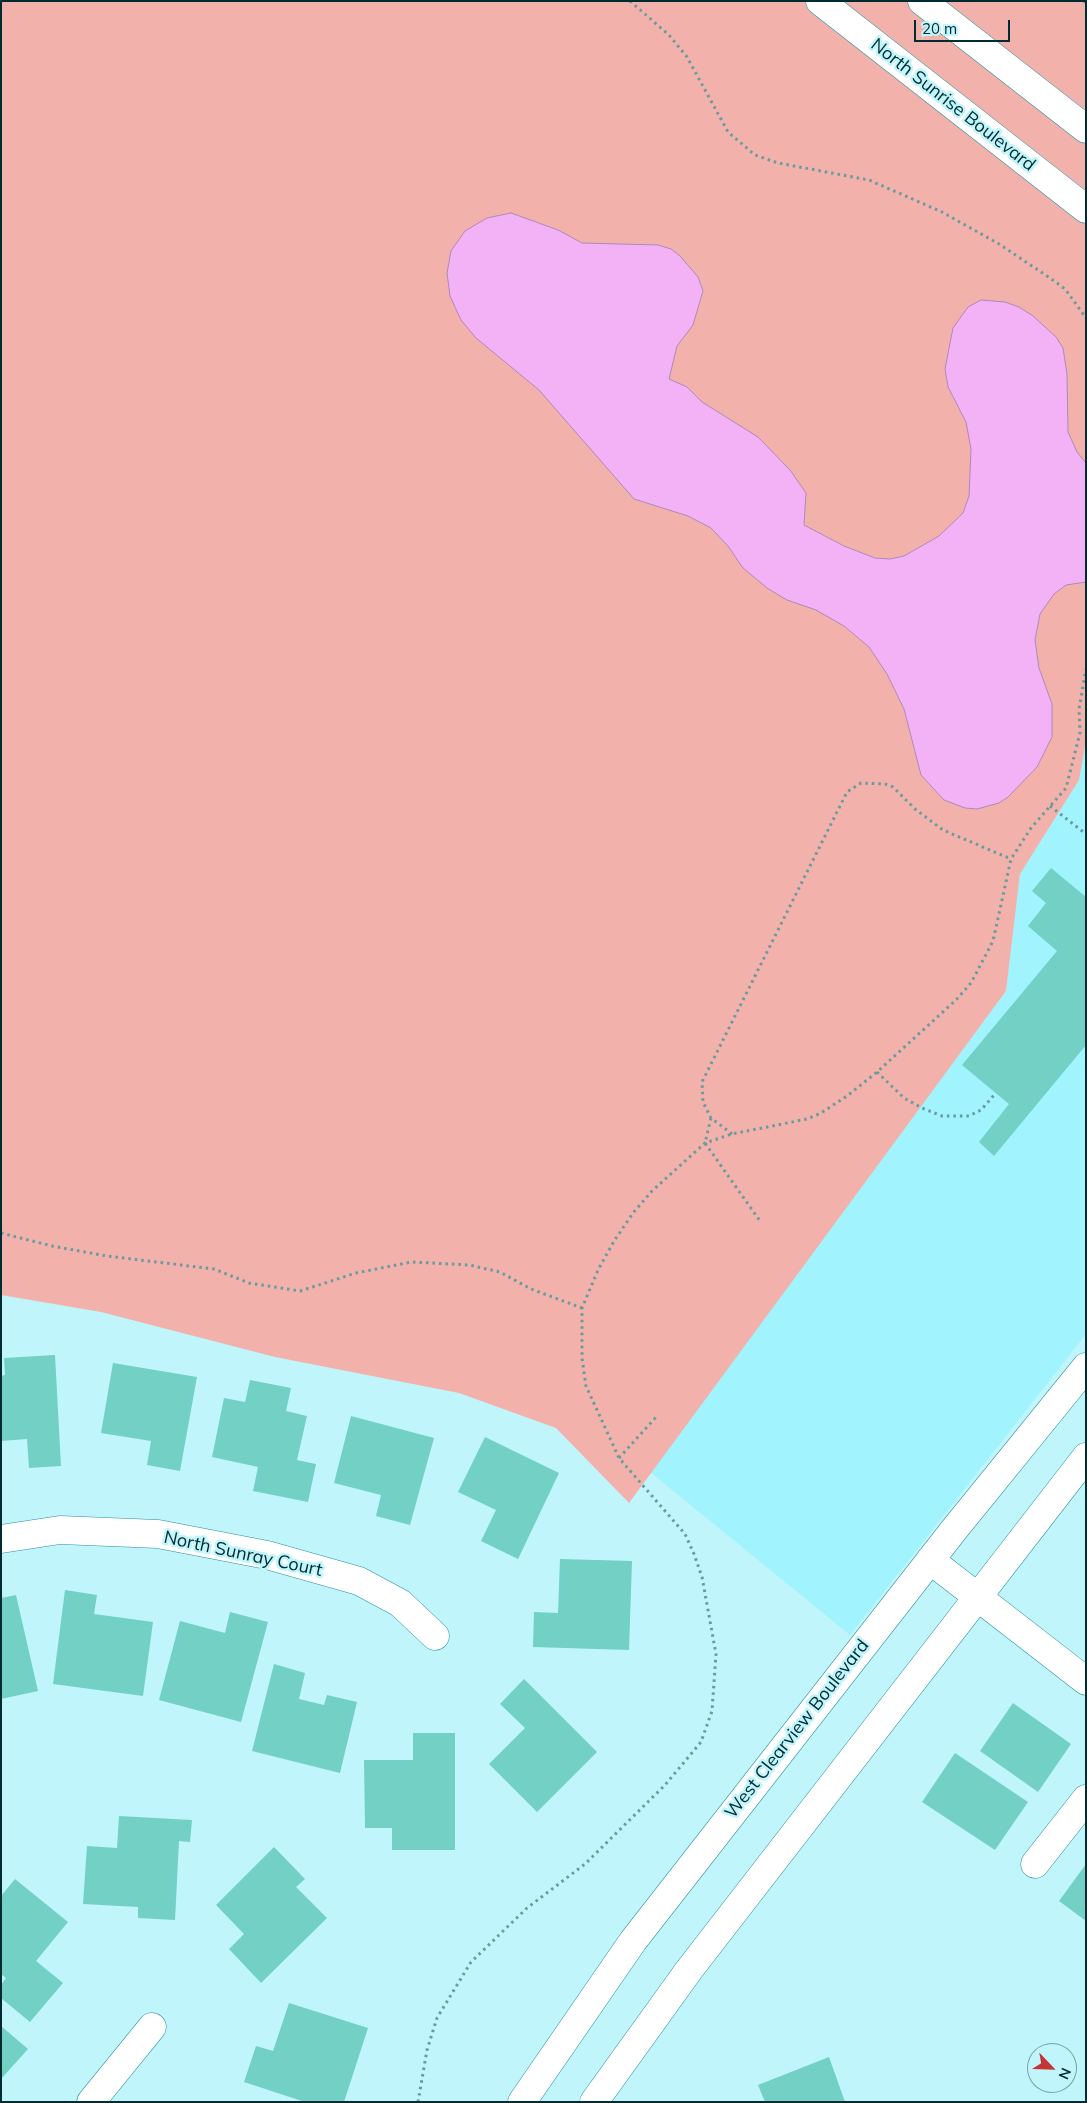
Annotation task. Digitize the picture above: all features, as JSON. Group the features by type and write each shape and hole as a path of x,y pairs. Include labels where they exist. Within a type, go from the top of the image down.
{"street":[{"name":"North Sunrise Boulevard","path":"820,1 1086,209"},
{"path":"922,1 1086,129"},
{"name":"West Clearview Boulevard","path":"522,2102 633,1941 930,1560 1086,1367"},
{"path":"594,2102 689,1970 1086,1457"},
{"name":"North Sunray Court","path":"1,1539 60,1530 158,1534 268,1555 359,1581 400,1603 435,1636"},
{"path":"930,1560 1086,1681"},
{"path":"1035,1864 1086,1799"},
{"path":"91,2102 152,2026"}],"path":[{"path":"630,1 669,35 688,57 728,132 755,155 778,163 869,180 942,212 999,244 1065,289 1086,318"},
{"path":"418,2102 426,2050 437,2018 471,1962 527,1908 585,1864 665,1785 701,1742 712,1711 716,1654 702,1577 694,1554 685,1534 619,1458 586,1386 580,1335 582,1308 598,1270 614,1241 633,1213 652,1191 705,1143 732,1134 801,1120 821,1113 847,1096 877,1072 956,1000 978,974 993,940 1000,918 1011,859 1031,828 1066,788 1080,734 1080,709 1086,669"},
{"path":"732,1134 711,1118 703,1102 702,1082 847,792 854,786 869,782 893,787 915,809 943,830 1011,859"},
{"path":"1050,806 1086,834"},
{"path":"877,1072 904,1098 942,1116 969,1116 981,1110 995,1094"},
{"path":"711,1118 705,1143 760,1221"},
{"path":"1,1233 52,1246 107,1256 214,1269 248,1283 300,1290 356,1273 412,1262 469,1265 500,1272 531,1289 582,1308"},
{"path":"619,1458 656,1416"}],"shaded area":[{"path":"1,1 1086,1 1086,741 1079,780 1020,874 1006,991 629,1503 556,1428 459,1393 275,1357 101,1312 1,1295"},
{"path":"511,213 558,230 582,243 658,245 671,249 680,256 698,277 703,291 693,325 677,346 669,379 687,387 702,402 758,437 790,470 806,493 804,525 844,546 875,558 890,559 904,556 939,536 963,513 969,496 971,449 966,422 948,387 945,369 953,328 968,307 981,300 1005,302 1019,307 1033,316 1056,337 1063,348 1067,374 1068,432 1077,452 1086,463 1086,582 1066,585 1054,594 1040,614 1035,640 1039,668 1052,704 1052,737 1037,767 1008,797 999,803 977,809 965,808 944,800 921,775 904,709 887,674 869,647 844,626 816,610 787,600 767,588 743,568 728,546 711,528 688,516 634,499 539,390 476,338 461,320 450,296 447,273 451,251 465,231 487,218"},
{"path":"1086,741 1086,1334 850,1635 650,1472 1006,991 1020,874 1079,780"}],"building":[{"path":"1051,868 1086,897 1086,1045 994,1156 979,1142 1009,1104 962,1065 1057,951 1028,926 1046,903 1032,891"},
{"path":"55,1355 61,1466 29,1468 27,1439 1,1441 1,1376 5,1375 4,1358"},
{"path":"113,1363 197,1377 180,1471 147,1465 151,1441 101,1433"},
{"path":"250,1380 291,1388 286,1411 307,1416 297,1460 316,1464 308,1502 253,1491 258,1467 212,1457 224,1398 245,1402"},
{"path":"351,1416 434,1438 410,1525 376,1516 381,1495 334,1483"},
{"path":"485,1437 559,1473 518,1559 481,1541 496,1510 458,1492"},
{"path":"560,1559 632,1561 629,1650 533,1647 534,1612 558,1613"},
{"path":"65,1590 97,1595 94,1614 153,1622 143,1696 53,1684"},
{"path":"16,1595 38,1691 1,1699 1,1598"},
{"path":"230,1612 268,1622 241,1722 159,1700 180,1621 225,1633"},
{"path":"274,1664 305,1673 299,1699 324,1705 327,1695 357,1702 340,1773 252,1751"},
{"path":"524,1679 597,1752 537,1812 489,1764 525,1728 500,1704"},
{"path":"1013,1703 1071,1744 1038,1792 980,1751"},
{"path":"413,1733 455,1733 455,1850 392,1850 392,1828 365,1828 364,1760 413,1760"},
{"path":"955,1753 1028,1802 995,1850 922,1802"},
{"path":"119,1816 192,1820 190,1842 179,1841 175,1920 138,1918 138,1907 83,1904 87,1846 117,1848"},
{"path":"274,1847 305,1879 296,1887 327,1918 261,1983 229,1949 244,1934 216,1905"},
{"path":"1086,1864 1086,1921 1059,1901"},
{"path":"15,1879 68,1922 36,1961 63,1983 30,2022 1,1998 1,1985 6,1978 1,1974 1,1896"},
{"path":"289,2003 368,2028 344,2102 305,2102 244,2082 256,2046 273,2051"},
{"path":"1,2026 28,2049 1,2079"},
{"path":"829,2057 845,2102 765,2102 758,2085"}]}
